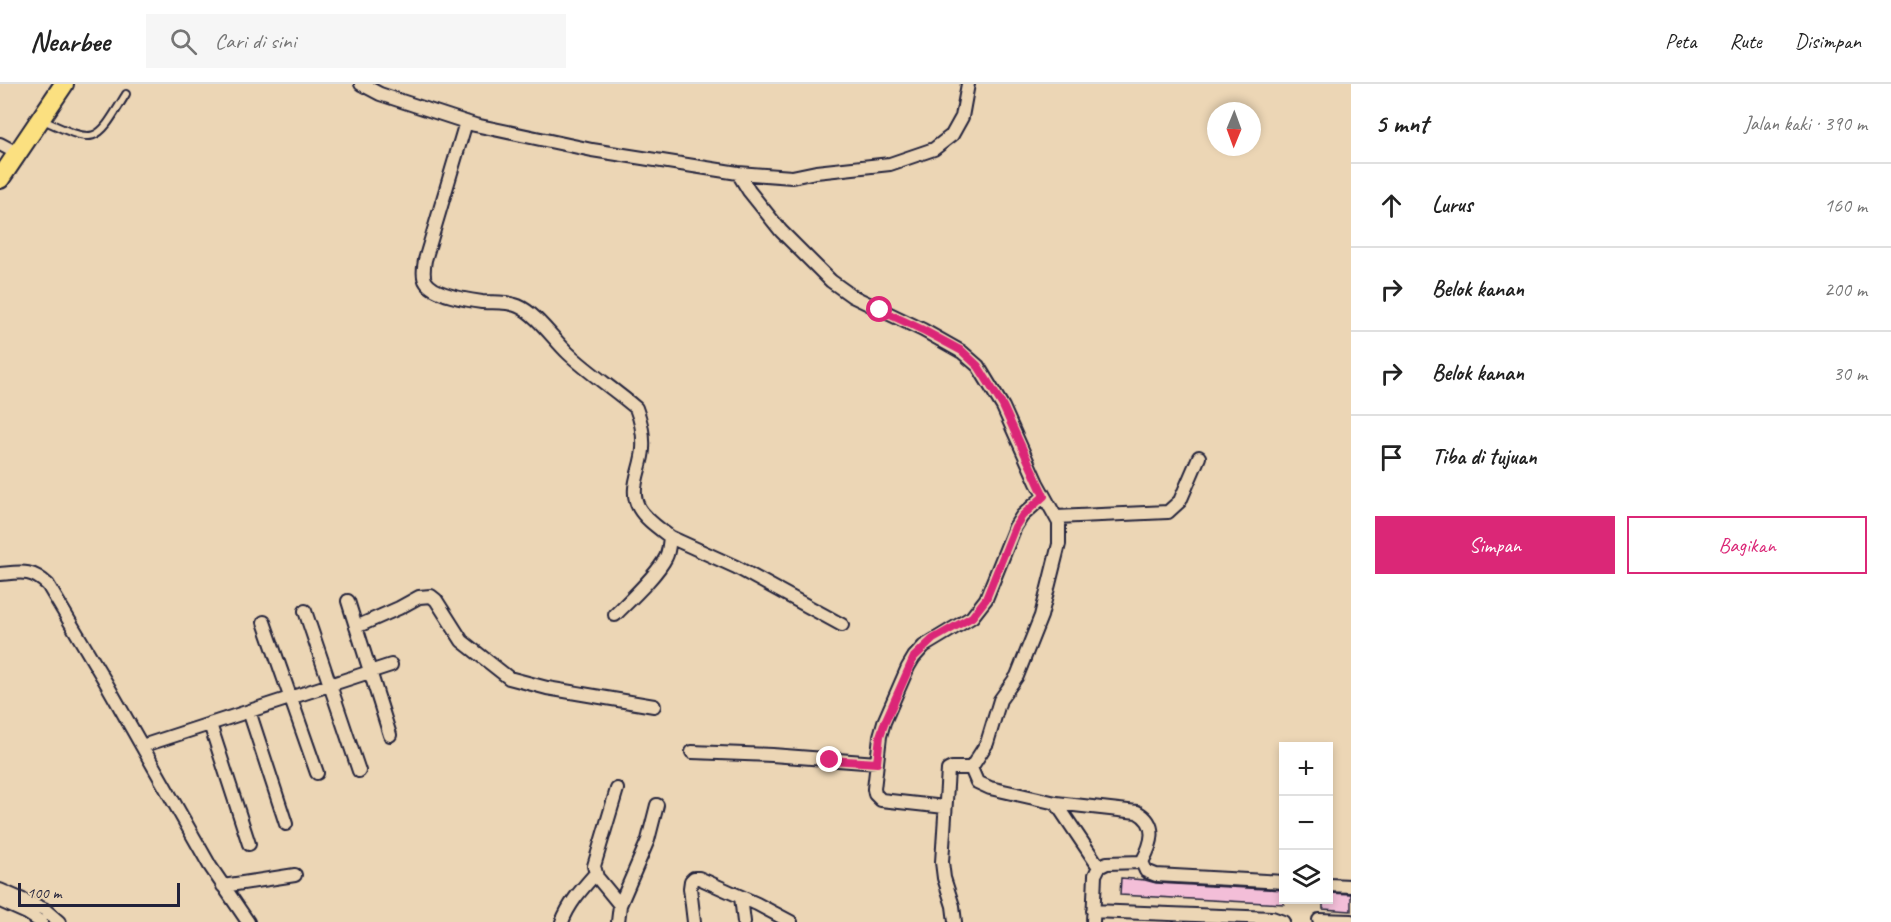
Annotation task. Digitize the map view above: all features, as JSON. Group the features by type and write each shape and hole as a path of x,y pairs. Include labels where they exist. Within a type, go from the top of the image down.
{"main road":[{"path":"0,179 64,84"}],"street":[{"path":"361,84 380,94 466,122 592,150 738,173 792,177 816,172 890,164 934,149 952,135 962,117 968,84"},
{"path":"466,122 425,260 426,282 432,288 458,297 517,305 528,312 568,353 636,408 643,449 634,495 639,509 657,527 670,537 736,567 843,625"},
{"path":"0,144 17,153"},
{"path":"738,173 749,191 781,231 831,281 852,296 962,351 978,366 1003,406 1044,496 1059,523 1059,544 1041,616 1017,676 1000,700 987,743 970,768"},
{"path":"1056,517 1168,512 1180,501 1199,457"},
{"path":"945,807 877,798 874,789 880,736 914,657 933,639 972,617 986,599 1015,527 1022,516 1044,496"},
{"path":"615,615 636,594 666,557 670,537"},
{"path":"0,574 24,572 34,574 48,585 210,866 248,922"},
{"path":"356,627 419,597 431,596 436,600 462,641 509,678 547,688 654,706"},
{"path":"348,601 390,735"},
{"path":"305,610 359,771"},
{"path":"264,622 317,773"},
{"path":"142,746 390,665"},
{"path":"249,711 286,824"},
{"path":"210,724 249,844"},
{"path":"693,752 877,763"},
{"path":"970,768 977,782 990,788 1056,803 1137,812 1151,824 1149,850 1142,862"},
{"path":"955,922 942,862 948,770 970,768"},
{"path":"617,789 594,866 597,877 620,905"},
{"path":"1056,803 1099,867"},
{"path":"618,922 620,905 635,875 648,840 657,805"},
{"path":"1142,862 1107,863 1099,867 1095,874 1093,916 1272,918 1283,922"},
{"path":"1142,862 1146,871 1156,875 1279,882"},
{"path":"562,922 574,898 596,873"},
{"path":"223,886 295,876"},
{"path":"694,922 690,888 694,878 699,878 741,897 791,922"},
{"path":"1333,885 1351,886"},
{"path":"0,890 44,909 59,922"},
{"path":"741,897 744,922"},
{"path":"0,901 41,922"},
{"path":"1319,920 1343,921"}],"lane":[{"path":"40,118 75,135 87,137 96,135 106,128 126,94"}],"building":[{"path":"1121,878 1156,883 1279,890 1279,904 1120,895"},
{"path":"1333,893 1351,894 1351,911 1323,909 1323,904 1333,904"}],"route":[{"path":"830,760 877,763 880,736 914,657 933,639 972,617 986,599 1015,527 1022,516 1044,496 1003,406 978,366 962,351 880,310"}]}
